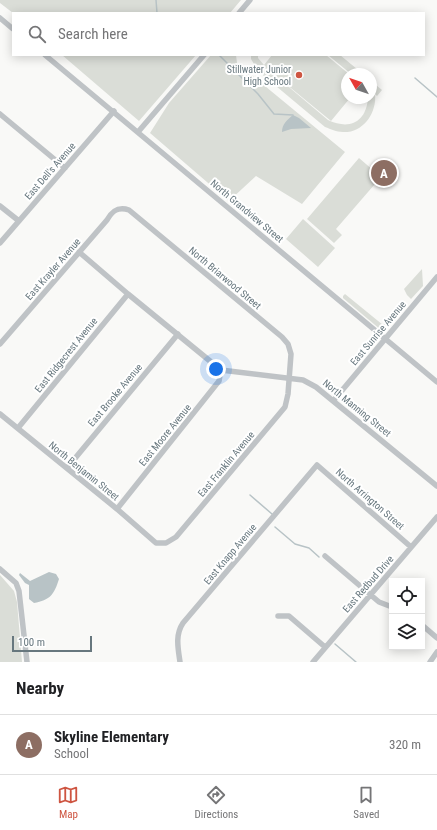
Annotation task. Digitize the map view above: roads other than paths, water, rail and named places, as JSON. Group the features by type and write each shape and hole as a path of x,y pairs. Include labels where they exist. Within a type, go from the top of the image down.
{"street":[{"path":"240,12 250,0"},
{"path":"0,18 12,28"},
{"name":"North Grandview Street","path":"46,56 437,382"},
{"path":"138,132 203,56"},
{"name":"East Dell's Avenue","path":"0,243 114,111"},
{"path":"0,114 65,168"},
{"path":"0,206 19,221"},
{"name":"East Krayler Avenue","path":"0,344 111,214 120,208"},
{"name":"North Briarwood Street","path":"120,208 129,210 282,337 288,344 291,354 289,379"},
{"path":"79,252 221,370"},
{"name":"East Sunrise Avenue","path":"334,400 437,277"},
{"name":"East Ridgecrest Avenue","path":"18,428 128,294"},
{"name":"East Brooke Avenue","path":"66,468 178,334"},
{"name":"North Manning Street","path":"221,370 303,380 334,400 437,486"},
{"name":"East Moore Avenue","path":"117,509 219,381 221,370"},
{"name":"East Franklin Avenue","path":"156,543 166,543 176,537 285,407 289,379"},
{"name":"North Benjamin Street","path":"0,414 117,509 156,543"},
{"name":"North Arrington Street","path":"317,465 411,547"},
{"name":"East Knapp Avenue","path":"180,662 178,636 179,630 183,623 317,465"},
{"name":"East Redbud Drive","path":"313,662 437,517"},
{"path":"325,556 378,602 389,606"},
{"path":"0,569 16,584 19,591 27,662"},
{"path":"278,616 290,616 325,647"},
{"path":"425,628 437,638"},
{"path":"430,662 437,652"}],"waterway":[{"path":"156,0 157,12"},
{"path":"220,56 258,94 274,114 293,115"},
{"path":"415,78 437,97"},
{"path":"250,495 272,514"},
{"path":"275,527 295,544 309,548 319,557"},
{"path":"335,644 356,662"}],"place":[{"name":"Stillwater Junior High School","path":"299,75"},
{"name":"Skyline Elementary","path":"384,173"}]}
